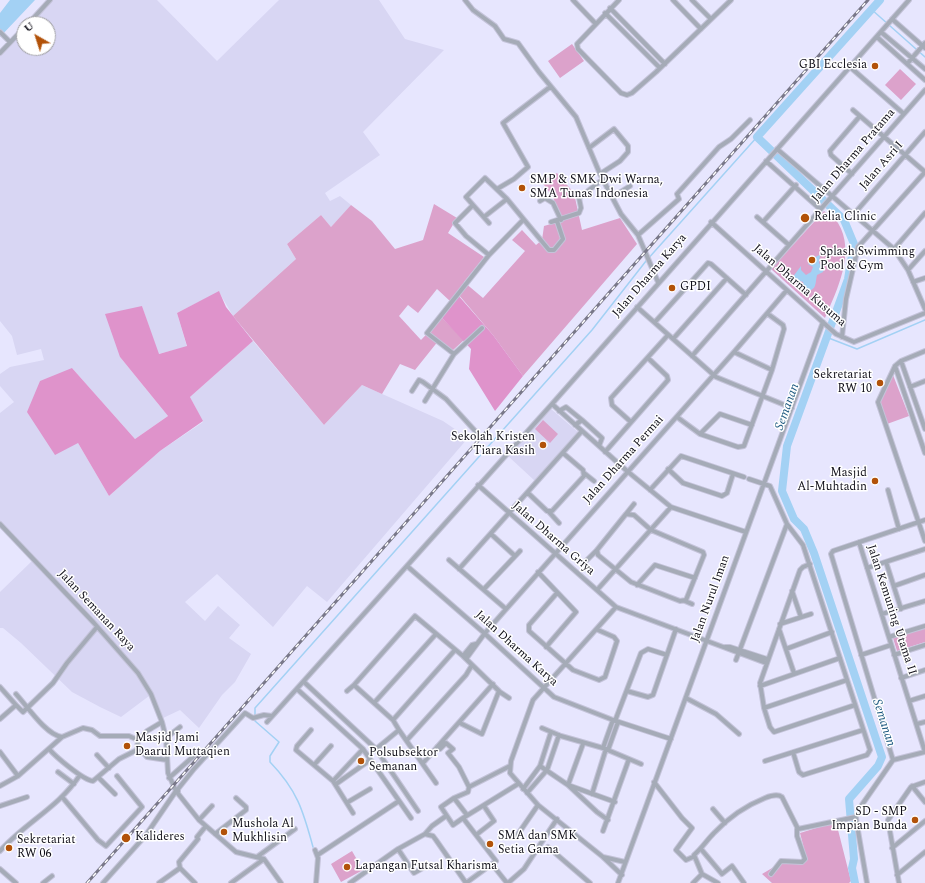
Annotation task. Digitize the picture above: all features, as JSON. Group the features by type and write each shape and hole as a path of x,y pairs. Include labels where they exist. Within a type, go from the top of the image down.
{"street":[{"path":"35,16 50,0"},
{"path":"465,0 473,10 495,26 504,39 518,43 550,87 576,118 600,174 621,214 638,235 658,282"},
{"path":"573,0 595,23"},
{"path":"619,0 578,41 577,46 624,95 632,93 665,64 731,0"},
{"path":"692,0 711,19"},
{"name":"Jalan Dharma Karya","path":"267,722 552,404 711,222 909,0"},
{"path":"675,1 701,29"},
{"path":"610,8 665,64"},
{"path":"605,13 660,68"},
{"path":"892,20 924,45 907,64"},
{"path":"882,31 913,56 925,70"},
{"path":"0,32 9,41"},
{"path":"0,53 9,41 16,35"},
{"path":"877,37 925,80"},
{"path":"850,67 904,114"},
{"path":"497,189 514,179 528,167 503,123 550,87"},
{"name":"Jalan Dharma Pratama","path":"692,356 925,90"},
{"path":"842,337 846,299 857,250 925,172 853,110"},
{"path":"852,174 831,155 830,151 860,116"},
{"path":"638,235 679,199 677,194 683,186 719,147 750,120"},
{"path":"589,148 614,129 628,146 628,152 621,160 600,174"},
{"name":"Jalan Asri I","path":"854,214 925,132"},
{"path":"776,150 894,249 908,270 925,309"},
{"path":"767,160 821,209"},
{"path":"489,224 466,197 485,178 507,199 549,250 552,250 560,245 563,239 559,220 553,203 545,198 540,201"},
{"path":"551,222 579,213 581,208 579,198 603,179"},
{"path":"763,222 796,185"},
{"path":"613,197 630,186"},
{"path":"484,218 507,199"},
{"path":"473,205 455,223 466,236 489,255"},
{"path":"894,249 925,213"},
{"path":"757,217 789,245"},
{"path":"454,354 427,333 489,255 523,220"},
{"name":"Jalan Dharma Kusuma","path":"711,222 836,334 842,337 855,342 925,312"},
{"path":"908,270 925,251"},
{"path":"655,322 708,263 712,264 746,295"},
{"path":"673,340 727,278"},
{"path":"913,282 925,278"},
{"name":"Jalan Dharma Permai","path":"464,657 472,644 476,644 484,633 627,471 768,314 787,290"},
{"path":"637,307 714,375 792,408"},
{"path":"677,417 700,434 741,447 744,446 772,370 784,328 768,314"},
{"name":"Jalan Nurul Iman","path":"618,883 824,323"},
{"path":"425,401 454,354 482,328"},
{"path":"631,422 612,405 611,398 668,334"},
{"path":"925,351 901,361 895,366 878,402 925,541"},
{"path":"734,352 772,370"},
{"path":"605,452 668,380 667,376 648,358"},
{"path":"901,361 925,429"},
{"path":"895,366 925,453"},
{"path":"412,391 419,380 433,388 446,399 477,434"},
{"path":"910,387 925,381"},
{"path":"552,404 605,452 671,507 746,532"},
{"path":"559,411 566,407 582,420 602,438 599,446"},
{"path":"700,434 720,414 752,425"},
{"path":"576,425 582,420"},
{"path":"459,568 528,494 582,431"},
{"path":"563,453 594,481"},
{"path":"650,490 679,456 684,456 770,486 787,524 803,545 870,750 867,754 803,775 799,772 793,752"},
{"path":"668,469 683,483 722,496 726,494 733,474"},
{"path":"549,512 552,511 584,473"},
{"name":"Jalan Dharma Griya","path":"478,485 616,607"},
{"path":"888,490 899,529"},
{"path":"528,494 549,512 559,523"},
{"path":"587,560 597,550 634,504"},
{"path":"597,590 671,507"},
{"path":"626,514 634,515 650,530 702,551 704,556 687,598 684,601"},
{"path":"893,760 832,553 859,542 925,520"},
{"name":"Jalan Semanan Raya","path":"0,524 134,668 150,694 162,722 166,738 169,778 184,802 199,820 236,852 257,856 264,859"},
{"path":"736,660 787,524"},
{"path":"491,534 515,556"},
{"name":"Jalan Kemuning Utama II","path":"859,542 925,752"},
{"path":"867,568 925,549"},
{"path":"597,550 598,555 625,579 637,585 692,604"},
{"path":"484,590 520,551"},
{"path":"449,560 506,608"},
{"path":"886,562 901,608"},
{"path":"810,564 803,566 800,570 767,661 760,686 764,708 771,731 774,732 855,705"},
{"path":"637,585 655,565 695,578"},
{"name":"Jalan Dharma Karya","path":"407,566 484,633 543,688 560,701 671,739"},
{"path":"538,572 576,612 546,646"},
{"path":"894,586 925,575"},
{"path":"792,591 801,617"},
{"path":"557,593 528,628 576,672 603,679 617,641 614,637 598,630"},
{"path":"882,614 925,601"},
{"path":"622,875 603,857 538,805 510,775 510,766 529,707 543,688 598,630 616,607 707,639 727,650 740,652 767,661"},
{"path":"780,626 811,614"},
{"path":"347,691 354,685 412,618 418,618 464,657 500,692 509,698"},
{"path":"780,626 794,673"},
{"path":"889,637 925,626"},
{"path":"0,687 22,712 53,683 69,660 97,627"},
{"path":"627,691 648,697 652,696 676,629"},
{"path":"786,649 832,632"},
{"path":"374,703 436,634"},
{"path":"861,655 891,645"},
{"path":"894,655 925,645"},
{"path":"592,794 615,721 642,651 648,649 667,655"},
{"path":"393,720 455,650"},
{"path":"760,686 840,658"},
{"path":"407,740 466,675 472,665"},
{"path":"902,678 925,670"},
{"path":"764,708 847,680"},
{"path":"304,682 376,749 418,811"},
{"path":"422,763 493,684"},
{"path":"354,685 393,720 436,783"},
{"path":"297,689 363,749 411,818"},
{"path":"460,722 482,734 500,692"},
{"path":"16,694 49,732 57,737 62,737"},
{"path":"909,701 925,696"},
{"path":"686,698 716,714 739,734"},
{"path":"0,719 16,706"},
{"path":"103,883 146,835 177,790 244,714 254,718 272,716"},
{"path":"49,749 58,760 65,762 80,775 91,781 119,759 137,750 138,740 147,731 162,722"},
{"path":"917,724 925,722"},
{"path":"166,738 180,727"},
{"path":"0,786 18,776 62,737 86,728 92,730 100,736 128,736 138,740"},
{"path":"542,728 583,744 606,749 641,764"},
{"path":"311,730 296,748 334,782 348,802 353,813"},
{"path":"376,749 399,730"},
{"path":"765,761 863,730"},
{"path":"523,789 540,766 551,732"},
{"path":"527,793 547,770 559,735"},
{"path":"437,747 440,748 446,743 453,749 448,753 459,767 469,787"},
{"path":"568,785 583,744"},
{"path":"314,765 331,746"},
{"path":"138,747 147,757 167,760"},
{"path":"334,782 363,749"},
{"path":"0,752 18,776"},
{"path":"867,883 855,817 864,800 893,760 925,752"},
{"path":"169,778 196,754"},
{"path":"97,755 109,768"},
{"path":"334,782 370,760"},
{"path":"603,831 615,802 629,760"},
{"path":"510,766 500,769 469,787 468,792 454,798 441,808 453,825 518,784"},
{"path":"540,766 568,785 597,812 608,820"},
{"path":"58,772 74,784"},
{"path":"0,851 20,830 63,798 80,775"},
{"path":"63,798 104,846 109,844 142,807 117,776"},
{"path":"98,777 115,794"},
{"path":"654,782 682,818 692,828 676,850 686,860 693,857 724,823 741,809 768,797 778,795 782,797 797,829 797,836 805,859 802,862 781,862 771,874"},
{"path":"899,883 888,820 912,786 925,782"},
{"path":"568,785 615,802"},
{"path":"912,786 925,802"},
{"path":"348,802 370,789"},
{"path":"0,806 27,797"},
{"path":"215,834 246,810 246,807 236,798"},
{"path":"425,834 433,836 466,883 496,861 476,835 454,798"},
{"path":"319,854 399,801"},
{"path":"516,837 538,805"},
{"path":"199,820 212,806"},
{"path":"476,835 494,821 484,806"},
{"path":"713,809 724,823"},
{"path":"350,883 398,850 425,834 432,826 446,816"},
{"path":"797,829 855,817"},
{"path":"495,868 508,883 524,869 557,819"},
{"path":"892,848 925,821"},
{"path":"195,883 180,868 179,862 198,839 197,837 206,826"},
{"path":"257,856 294,829"},
{"path":"548,847 590,883"},
{"path":"701,849 722,874 732,866 744,883"},
{"path":"315,850 318,858 316,883"},
{"path":"398,850 414,873 423,868"},
{"path":"897,875 925,852"},
{"path":"603,857 625,862"},
{"path":"693,857 702,874 718,883"},
{"path":"232,883 264,859 281,883"},
{"path":"159,883 180,868"},
{"path":"0,869 16,883"},
{"path":"693,883 702,874"},
{"path":"43,883 52,876"}],"shaded area":[{"path":"10,0 35,0 20,16 16,16 16,20 0,37 0,13"},
{"path":"52,0 157,0 217,61 279,0 379,0 405,39 444,50 363,132 380,155 325,193 330,201 340,196 351,205 349,208 331,227 321,215 287,244 296,259 233,316 219,292 177,313 187,347 158,354 142,306 120,357 168,416 135,439 72,368 78,443 109,496 160,451 203,422 190,397 253,341 324,425 362,385 443,421 468,438 327,602 307,586 273,627 217,574 185,602 205,621 218,606 240,625 229,638 251,654 235,682 222,695 199,728 180,710 161,719 149,696 121,717 100,707 72,692 21,643 3,628 0,628 0,592 33,560 0,526 0,413 14,402 0,386 0,374 10,367 44,360 41,349 17,355 12,336 0,321 0,54 16,37 16,56 56,56 56,16 37,16"},
{"path":"572,44 584,61 560,78 548,61"},
{"path":"900,69 916,84 901,100 885,85"},
{"path":"557,173 574,193 582,230 620,218 637,244 523,376 493,335 458,294 451,302 437,289 418,313 408,305 399,316 421,340 442,318 464,340 452,351 439,340 415,370 400,364 382,394 362,385 324,425 233,316 296,259 287,244 321,215 331,227 351,205 372,221 395,249 423,240 434,204 457,218 448,233 484,257 464,282 483,298 525,251 512,240 522,230 536,245 542,240 544,226 561,221 553,197 541,181"},
{"name":"Splash Swimming Pool & Gym","path":"824,211 838,223 843,234 845,246 843,271 825,318 771,269"},
{"path":"820,255 819,263 824,269 823,272 817,275 814,288 809,291 805,291 803,282 792,278 801,266 801,270 806,275 811,272 813,267 808,264"},
{"path":"219,291 226,307 253,341 190,397 203,421 160,451 109,496 78,443 55,455 27,412 40,381 72,368 135,439 168,416 120,357 105,314 142,306 159,354 187,346 177,313"},
{"path":"457,294 493,335 523,376 495,411 469,369 471,349 442,318"},
{"path":"893,375 909,416 887,424 879,402"},
{"name":"Sekolah Kristen Tiara Kasih","path":"550,408 579,433 535,481 508,456"},
{"path":"543,420 558,434 550,443 535,429"},
{"path":"925,628 925,642 897,651 893,638"},
{"path":"836,822 851,881 849,883 772,883 762,874 784,861 793,864 807,860 800,833"},
{"name":"Lapangan Futsal Kharisma","path":"352,851 363,870 341,882 331,864"}],"waterway":[{"name":"Semanan","path":"855,883 852,868 854,859 849,799 878,766 882,757 814,553 804,529 794,519 782,491 787,446 848,279 854,244 844,220 757,137 880,0"},
{"path":"871,9 925,57"},
{"path":"313,847 306,822 293,791 270,762 270,756 279,742 255,721 255,708 592,330 646,261 757,137"},
{"path":"826,337 857,349 925,320"}],"railway":[{"path":"87,883 868,0"}],"place":[{"name":"GBI Ecclesia","path":"875,66"},
{"name":"SMP & SMK Dwi Warna, SMA Tunas Indonesia","path":"522,188"},
{"name":"Relia Clinic","path":"805,218"},
{"name":"Splash Swimming Pool & Gym","path":"812,260"},
{"name":"GPDI","path":"672,288"},
{"name":"Sekretariat RW 10","path":"880,383"},
{"name":"Sekolah Kristen Tiara Kasih","path":"543,445"},
{"name":"Masjid Al-Muhtadin","path":"875,481"},
{"name":"Masjid Jami Daarul Muttaqien","path":"127,746"},
{"name":"Polsubsektor Semanan","path":"361,761"},
{"name":"SD - SMP Impian Bunda","path":"915,820"},
{"name":"Mushola Al Mukhlisin","path":"224,832"},
{"name":"Kalideres","path":"126,838"},
{"name":"SMA dan SMK Setia Gama","path":"490,844"},
{"name":"Sekretariat RW 06","path":"9,848"},
{"name":"Lapangan Futsal Kharisma","path":"347,867"}]}
